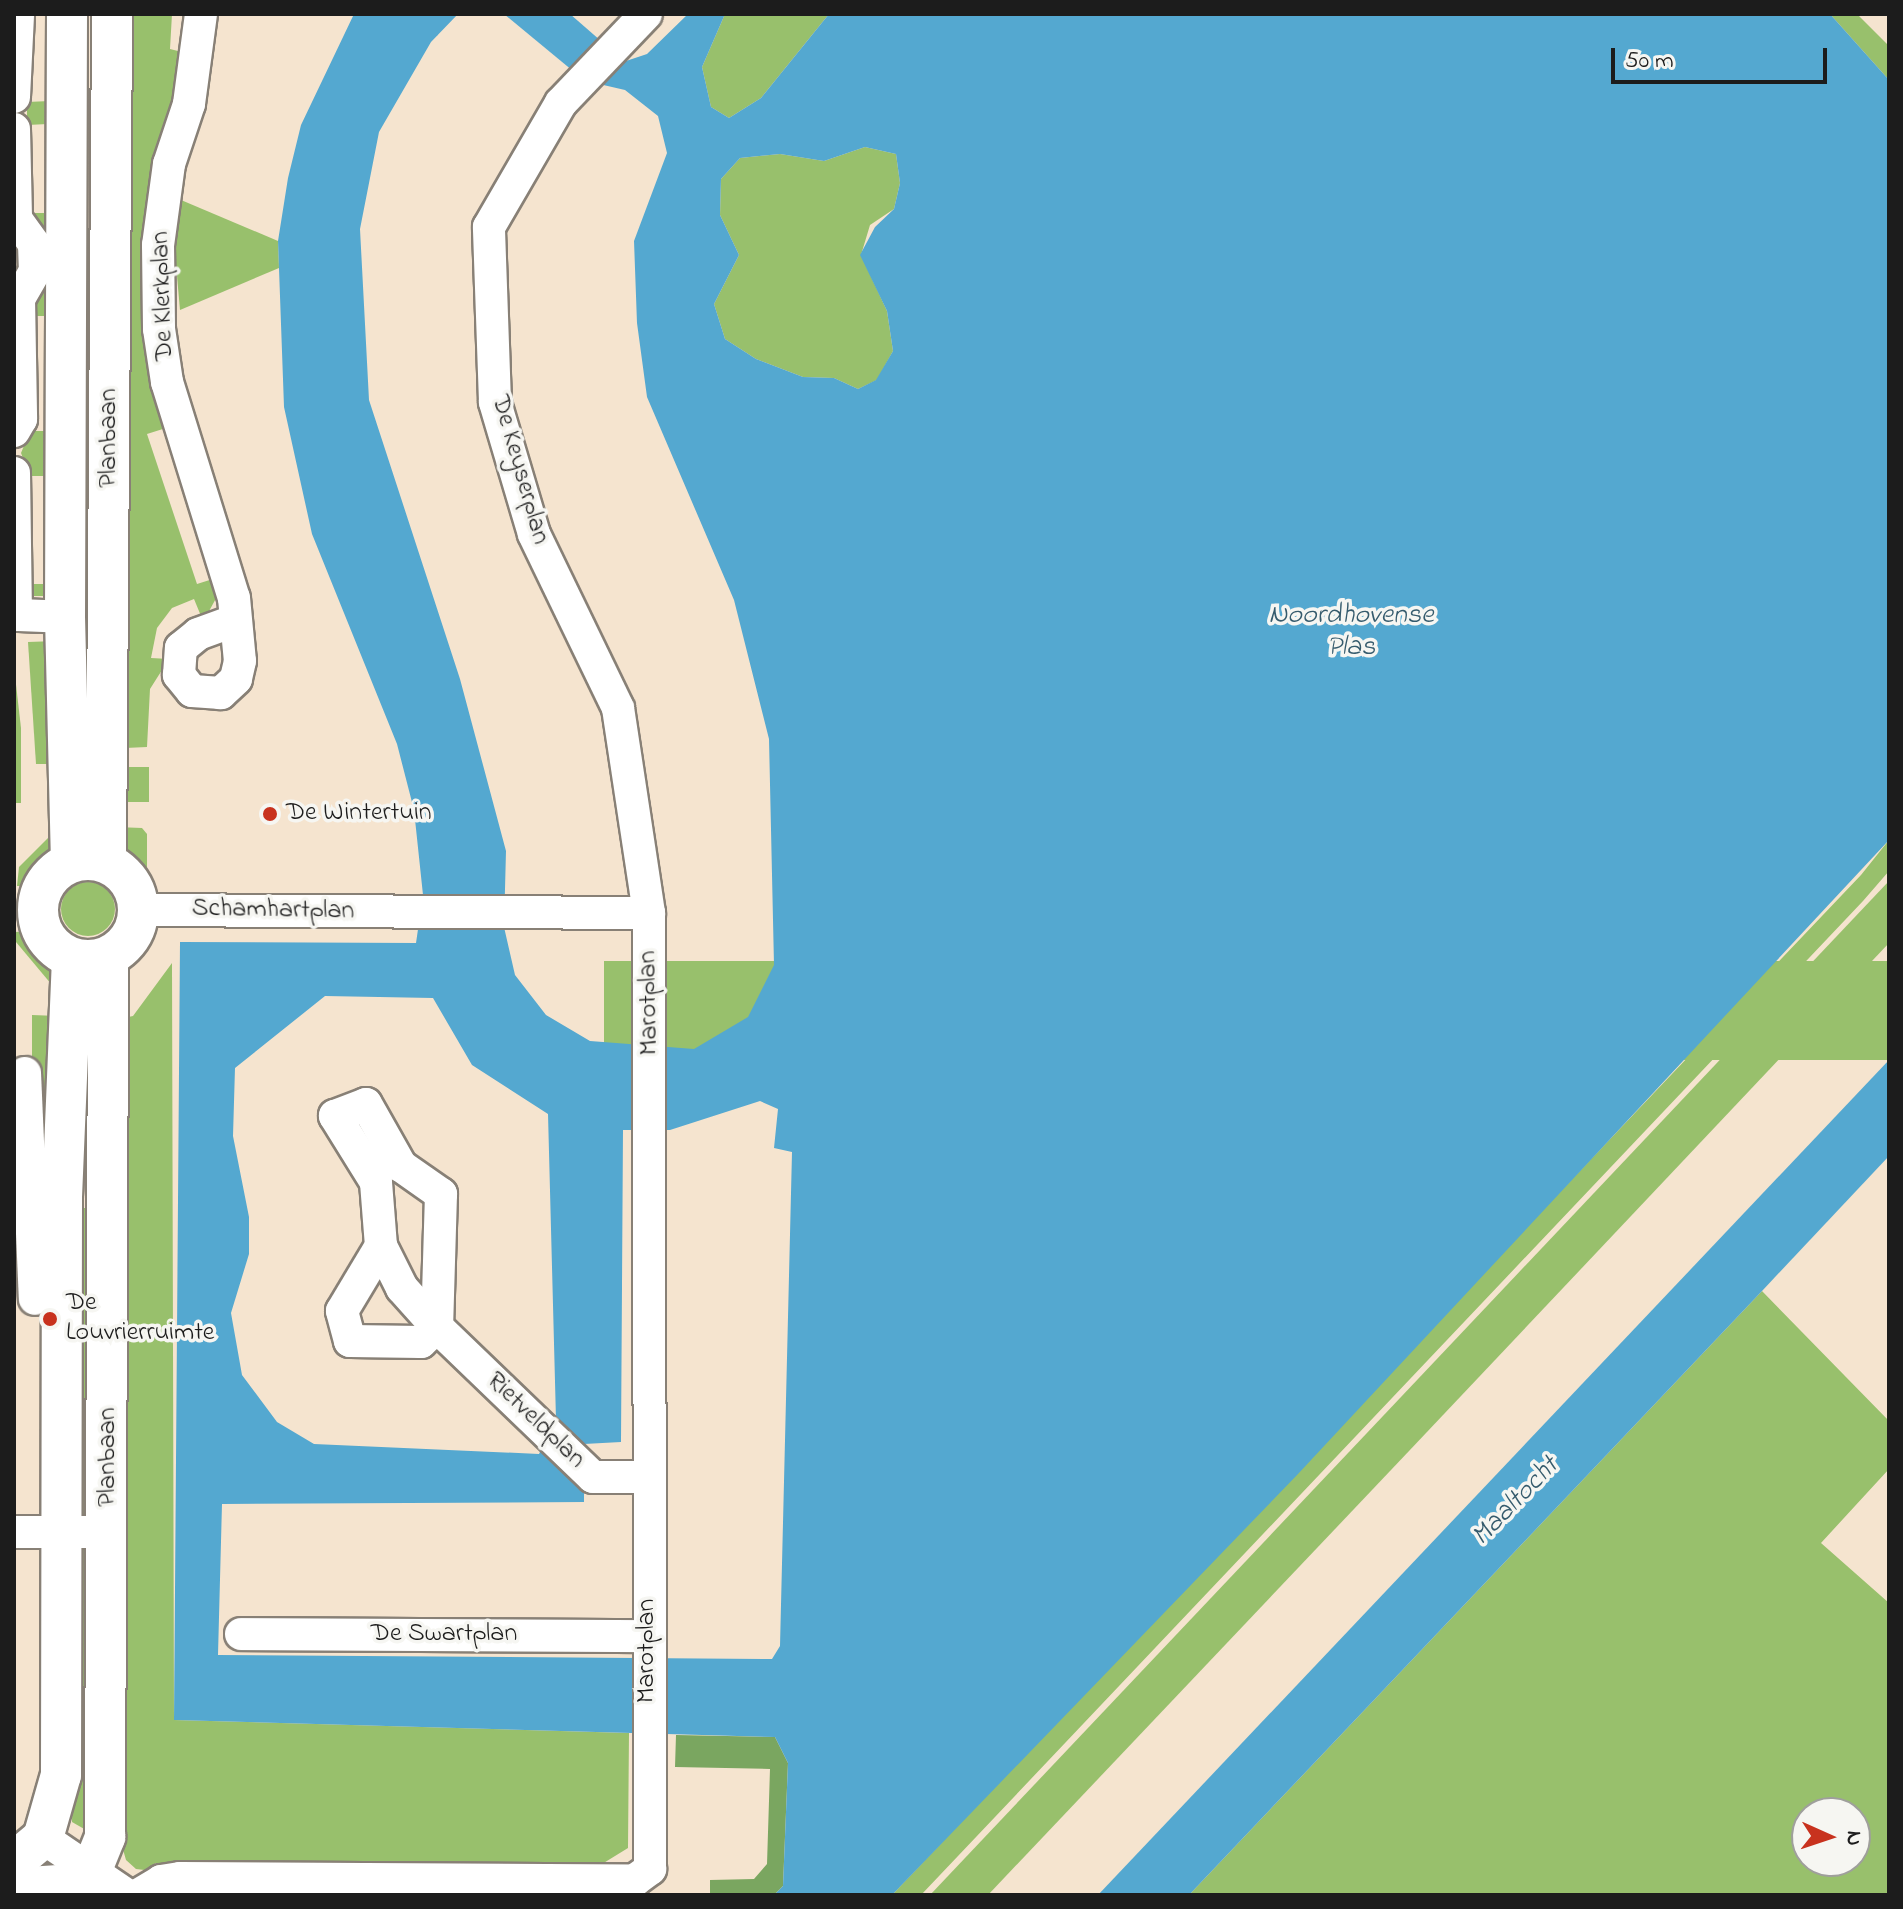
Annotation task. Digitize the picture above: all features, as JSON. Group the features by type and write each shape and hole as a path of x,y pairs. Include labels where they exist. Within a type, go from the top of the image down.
{"street":[{"path":"14,97 18,14"},
{"name":"Planbaan","path":"67,14 65,617 89,862"},
{"name":"Planbaan","path":"89,862 112,14"},
{"name":"De Klerkplan","path":"201,14 189,104 165,191 158,245 159,329 167,382 234,598 234,621"},
{"name":"De Keyserplan","path":"646,14 561,103 489,227 495,402 534,534 618,708 649,913"},
{"path":"14,129 16,219 34,244 35,271 19,299 21,419 14,431"},
{"path":"14,473 16,615 65,617"},
{"path":"89,862 133,886 139,910 130,938 90,957 44,933 26,909 51,875 89,862"},
{"name":"Schamhartplan","path":"139,910 649,913"},
{"name":"Marotplan","path":"138,1895 161,1881 180,1878 635,1880 650,1869 648,1642 635,1477 650,1141 649,913"},
{"name":"Planbaan","path":"90,957 108,1196 109,1532 105,1837 91,1872"},
{"name":"Planbaan","path":"29,1850 61,1775 61,1532 36,1198 90,957"},
{"path":"25,1073 36,1198 35,1299"},
{"name":"Rietveldplan","path":"437,1327 441,1194 389,1174 381,1246 402,1288 437,1327 593,1477 635,1477"},
{"path":"36,1198 108,1196"},
{"path":"381,1246 342,1311 350,1341 421,1342 437,1327"},
{"path":"14,1532 109,1532"},
{"name":"De Swartplan","path":"241,1634 648,1642"},
{"path":"29,1850 91,1872 127,1895"},
{"path":"14,1888 62,1888 91,1872"}],"green space":[{"path":"128,14 172,14 170,49 190,54 152,193 166,428 147,434 197,584 216,578 220,591 208,613 201,616 194,599 172,608 157,628 151,658 169,659 150,689 147,747 125,748"},
{"path":"725,14 829,14 761,98 729,118 711,107 702,67"},
{"path":"1830,14 1857,14 1889,46 1889,80"},
{"path":"50,101 58,596 30,596 30,584 47,584 47,476 30,476 21,453 30,431 47,431 47,316 30,316 30,213 48,213 48,124 27,125 27,102"},
{"path":"865,147 896,154 900,183 894,209 870,225 861,255 887,311 893,351 877,380 858,389 834,378 803,377 756,359 725,339 714,304 739,255 720,215 721,179 740,158 780,154 824,161"},
{"path":"181,200 278,241 279,268 180,310 175,253"},
{"path":"56,641 56,764 36,764 28,642"},
{"path":"14,667 21,728 21,803 14,803"},
{"path":"124,767 149,767 149,802 124,802"},
{"path":"116,827 142,828 147,834 147,888 123,852"},
{"path":"57,829 53,856 32,886 17,886 19,867"},
{"path":"1889,840 1889,871 1863,901 921,1895 892,1895 1861,875"},
{"path":"1889,881 1889,943 1409,1451 988,1895 930,1895"},
{"path":"88,882 107,890 115,909 107,928 88,936 69,928 61,909 69,890"},
{"path":"32,931 53,962 57,991 16,942 15,932"},
{"path":"604,961 1889,961 1889,1060 604,1060"},
{"path":"172,963 174,1720 629,1733 628,1848 602,1864 155,1863 153,1871 136,1869 126,1860 120,1839 119,1019 133,1016"},
{"path":"32,1015 58,1016 43,1158 43,1079 32,1078"},
{"path":"76,1208 91,1208 91,1517 76,1517"},
{"path":"1762,1291 1889,1421 1889,1469 1821,1543 1889,1603 1889,1895 1189,1895"},
{"path":"76,1542 92,1542 86,1830 72,1822"},
{"path":"676,1735 775,1737 788,1763 783,1886 774,1895 710,1895 710,1880 754,1879 767,1864 770,1769 675,1767"}],"water":[{"name":"Noordhovense Plas","path":"354,14 458,14 431,42 379,132 360,229 369,400 460,679 506,851 504,927 515,975 546,1015 590,1041 694,1049 748,1017 774,965 769,739 734,600 647,397 637,323 634,241 667,153 658,116 625,90 599,84 626,61 647,54 688,14 725,14 702,67 711,107 729,118 761,98 829,14 1830,14 1889,80 1889,840 1298,1474 892,1895 774,1895 783,1886 788,1763 775,1737 174,1720 180,942 416,943 423,895 414,810 397,744 312,534 284,407 278,241 288,178 301,125","holes":["865,147 896,154 900,183 894,209 875,227 860,255 887,311 893,351 876,380 858,389 834,378 803,377 756,359 725,339 714,304 739,255 720,215 721,179 740,158 780,154 824,161","325,996 433,998 472,1065 548,1114 556,1420 539,1454 314,1444 277,1422 242,1375 231,1313 249,1254 249,1217 233,1136 235,1068","760,1101 778,1109 774,1148 792,1152 780,1646 772,1659 218,1655 222,1504 584,1502 584,1489 573,1477 584,1444 621,1442 623,1130 670,1130"]},
{"path":"504,14 570,14 601,41 573,71"},
{"name":"Maaltocht","path":"1889,1060 1889,1156 1762,1291 1189,1895 1098,1895"}],"place":[{"name":"De Wintertuin","path":"270,814"},
{"name":"De Louvrierruimte","path":"50,1319"}]}
